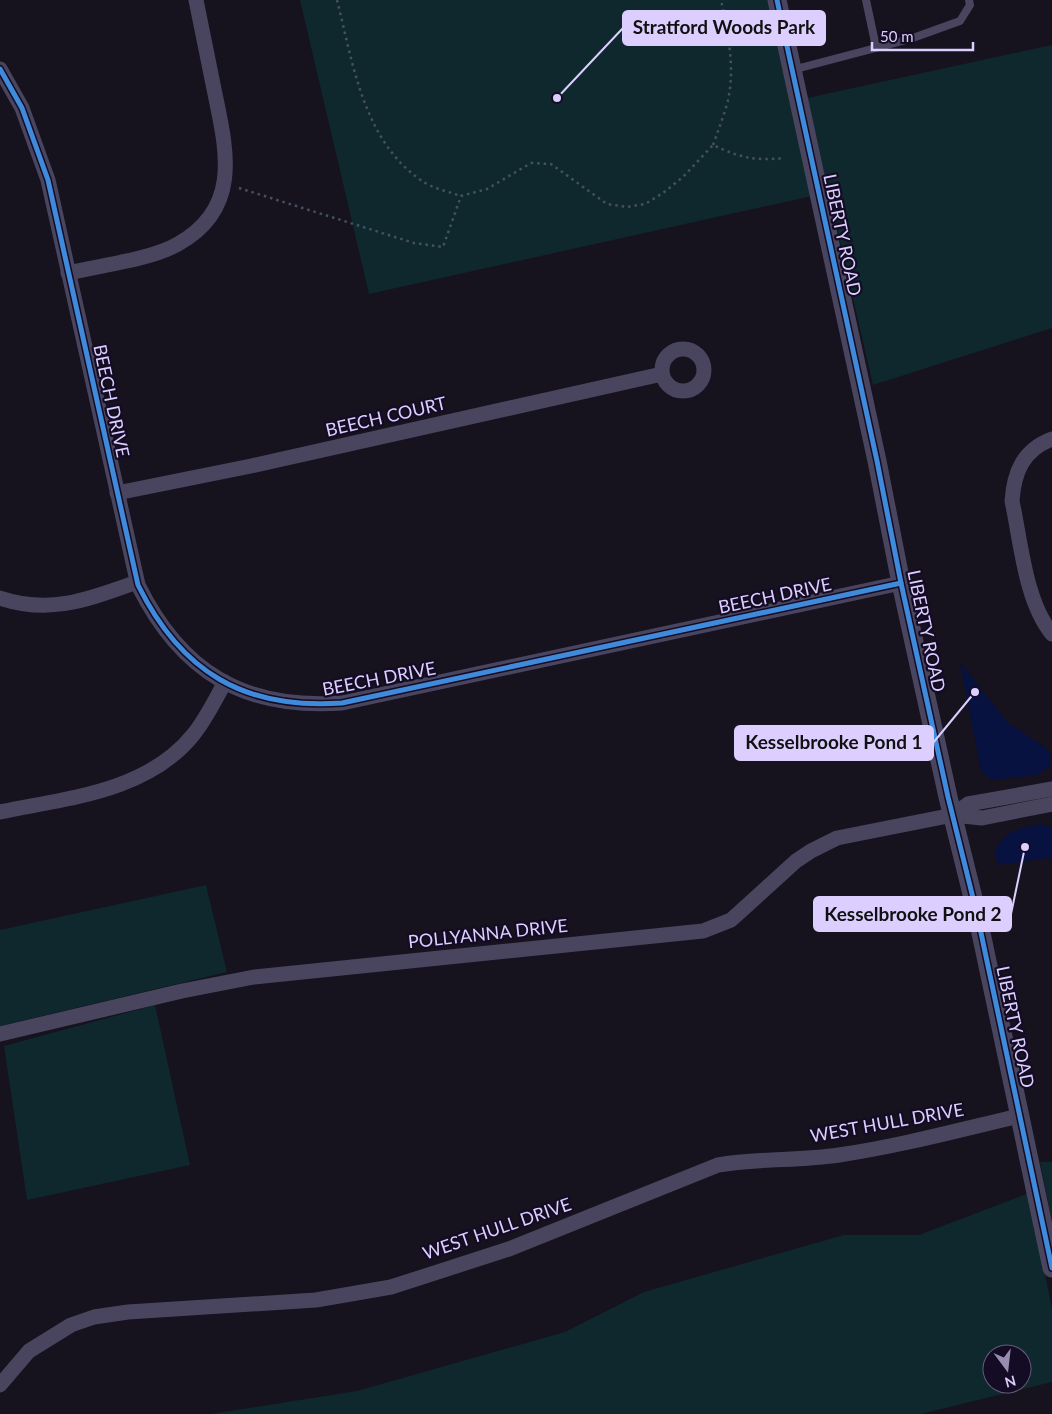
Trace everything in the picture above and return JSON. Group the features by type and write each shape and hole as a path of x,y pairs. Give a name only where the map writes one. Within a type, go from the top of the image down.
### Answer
{"street":[{"path":"68,272 161,252 193,234 206,221 216,205 224,187 227,154 196,0"},
{"name":"LIBERTY ROAD","path":"777,0 875,452 901,583 977,914 1052,1268"},
{"name":"BEECH DRIVE","path":"0,69 22,108 36,142 48,180 137,582 156,620 170,638 187,656 225,682 270,699 294,704 342,702 901,583"},
{"name":"BEECH COURT","path":"117,493 251,466 662,374"},
{"path":"1052,439 1035,448 1020,463 1015,476 1012,501 1031,592 1039,613 1052,634"},
{"path":"0,598 37,606 55,606 78,602 137,582"},
{"path":"0,812 115,786 138,778 159,766 193,736 206,718 225,682"},
{"path":"953,815 968,804 1052,789"},
{"path":"953,815 982,818 1052,804"},
{"name":"POLLYANNA DRIVE","path":"0,1034 182,991 254,977 703,931 731,920 796,861 827,842 838,838 953,815"},
{"name":"WEST HULL DRIVE","path":"0,1385 29,1351 71,1325 94,1317 128,1312 316,1300 391,1287 509,1248 718,1165 741,1161 839,1155 923,1139 1019,1116"}],"lane":[{"path":"866,0 876,47"},
{"path":"792,70 910,39 960,21 970,5 969,0"}],"path":[{"path":"338,0 359,88 383,140 395,157 423,182 461,196 487,189 531,163 552,164 606,204 627,206 645,204 663,193 683,177 713,145 728,103 731,72 730,40 721,0"},
{"path":"713,145 741,158 760,160 785,158"},
{"path":"238,188 414,243 443,247 461,196"}],"green space":[{"path":"300,0 771,0 812,196 369,294"},
{"path":"1052,45 1052,328 873,385 807,98"},
{"path":"206,885 227,972 0,1026 0,930"},
{"path":"155,1005 190,1165 27,1200 4,1046"},
{"path":"1040,1162 1052,1162 1052,1222"},
{"path":"1029,1193 1052,1309 1052,1382 1032,1387 1032,1344 982,1344 982,1394 1003,1394 921,1414 211,1414 357,1391 565,1332 644,1292 844,1235 919,1235"}],"shaded area":[{"path":"960,662 1008,723 1043,746 1051,755 1049,767 1037,775 992,780 981,771"},
{"path":"1042,824 1052,828 1052,856 999,865 994,853 1003,839 1013,831"}],"cycle path":[{"path":"777,0 877,461 901,583 948,797 977,914 1052,1268"},
{"path":"0,69 22,108 48,180 138,585 155,615 174,641 196,662 219,679 246,692 275,700 307,704 342,703 901,583"}],"place":[{"name":"Stratford Woods Park","path":"557,98"},
{"name":"Kesselbrooke Pond 1","path":"975,692"},
{"name":"Kesselbrooke Pond 2","path":"1025,847"}]}
